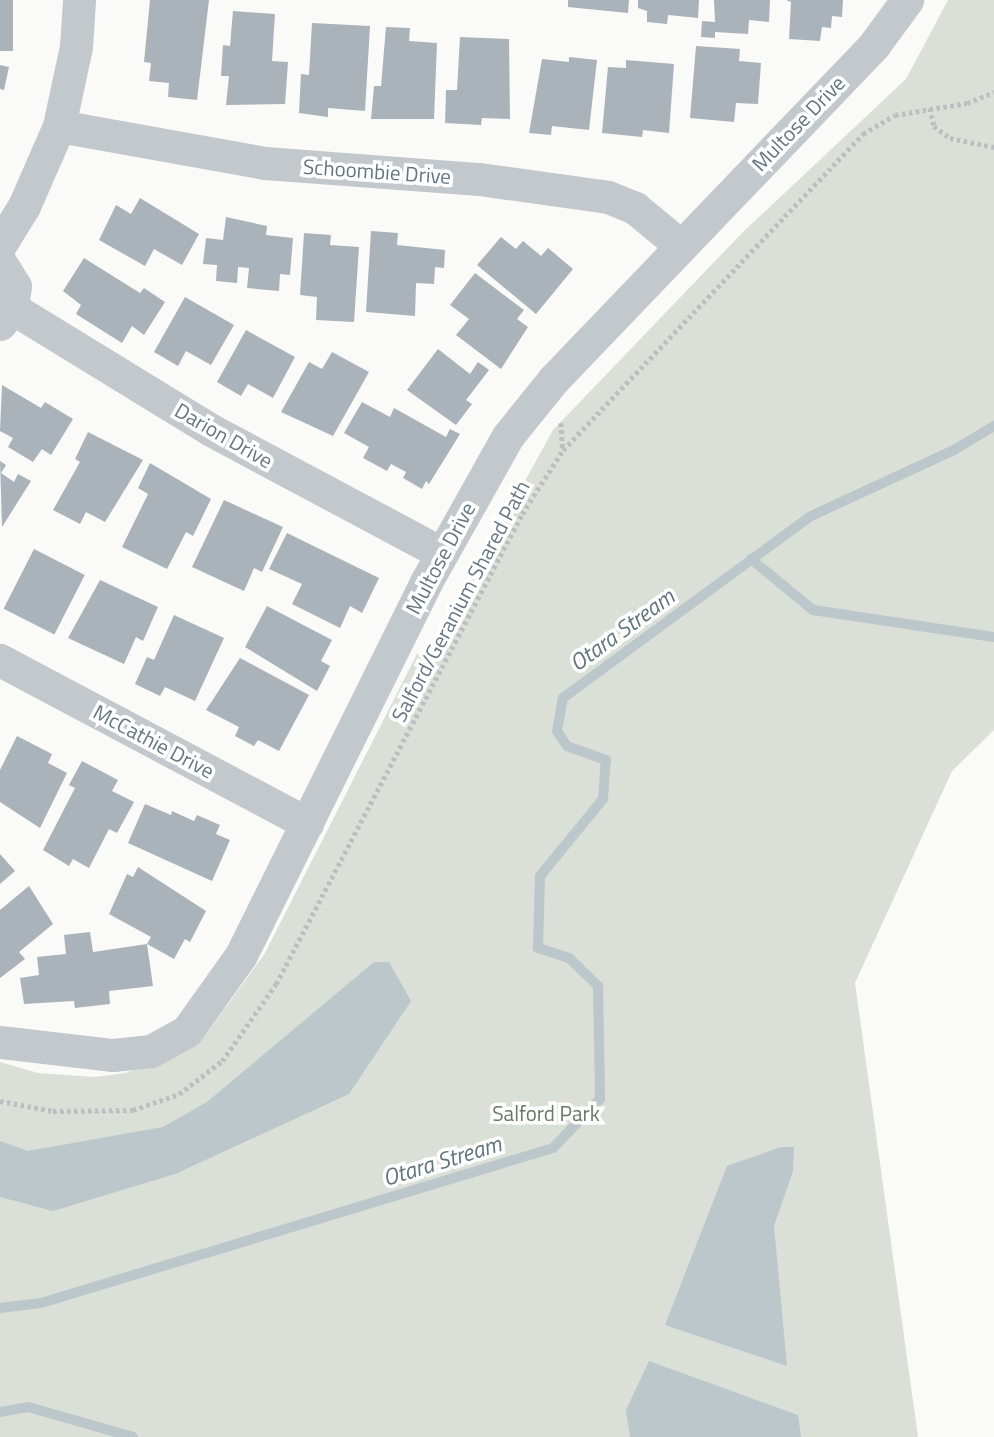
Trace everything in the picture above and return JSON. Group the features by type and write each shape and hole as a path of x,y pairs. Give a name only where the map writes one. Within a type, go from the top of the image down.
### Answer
{"street":[{"path":"0,245 24,206 59,127 76,47 79,0"},
{"name":"Multose Drive","path":"0,1042 113,1055 150,1051 187,1031 241,955 441,553 508,436 554,379 874,45 906,0"},
{"name":"Schoombie Drive","path":"59,127 265,163 479,179 608,197 635,208 681,246"},
{"path":"0,262 15,286 6,316"},
{"name":"Darion Drive","path":"6,316 441,553"},
{"name":"McCathie Drive","path":"0,660 307,823"}],"path":[{"name":"Salford/Geranium Shared Path","path":"0,1101 53,1111 133,1110 179,1094 222,1061 276,984 522,514 554,461 589,418 863,134 895,115 967,103 994,92"},
{"path":"930,108 934,125 950,138 994,147"}],"green space":[{"name":"Salford Park","path":"948,0 994,0 994,730 952,771 855,983 918,1437 0,1437 0,1062 38,1073 95,1077 125,1073 186,1050 207,1033 265,953 417,654 428,657 553,430 743,232 906,79"}],"shaded area":[{"path":"374,962 389,962 411,1001 349,1094 175,1174 53,1211 0,1197 0,1141 28,1151 163,1127 207,1102"},
{"path":"781,1147 794,1147 793,1171 774,1226 787,1366 665,1325 727,1166"},
{"path":"649,1361 798,1415 801,1437 630,1437 626,1410"}],"building":[{"path":"0,0 13,0 13,51 0,51"},
{"path":"150,0 209,0 197,100 168,97 169,83 149,81 151,63 144,62"},
{"path":"568,0 629,0 628,13 568,7"},
{"path":"638,0 699,0 698,18 668,15 667,24 647,22 647,11 638,8"},
{"path":"714,0 770,0 769,22 749,20 748,34 715,32 715,38 701,37 702,21 715,22"},
{"path":"786,0 843,0 842,17 832,16 831,28 822,27 820,41 789,39 791,2"},
{"path":"233,11 275,14 272,61 288,62 285,104 226,105 229,76 221,76 223,45 230,46"},
{"path":"312,23 370,26 365,111 328,108 328,117 299,113 301,74 309,75"},
{"path":"386,27 410,28 409,41 437,43 434,119 371,119 374,86 381,86"},
{"path":"460,37 509,39 510,119 482,118 481,125 445,123 446,90 457,90"},
{"path":"696,46 740,49 739,61 761,63 758,104 736,103 734,122 690,118"},
{"path":"569,57 597,60 589,130 552,126 551,135 529,133 542,59 569,62"},
{"path":"626,60 674,64 669,133 643,130 642,137 602,133 608,67 626,68"},
{"path":"0,65 9,67 4,90 0,89"},
{"path":"140,198 199,234 182,265 154,249 145,266 99,240 116,205 131,214"},
{"path":"226,217 267,226 266,235 293,238 290,275 280,274 279,291 247,288 249,268 238,267 237,283 216,281 217,265 203,264 206,238 223,240"},
{"path":"371,231 398,233 397,245 445,250 444,268 435,267 434,284 416,283 415,316 366,312"},
{"path":"304,233 331,235 330,245 359,247 354,322 316,320 317,297 300,295"},
{"path":"501,237 516,249 523,241 541,256 548,248 573,269 536,314 477,265"},
{"path":"84,258 140,293 144,288 165,302 144,335 132,326 122,343 76,314 81,305 63,291"},
{"path":"475,273 524,310 517,319 528,327 501,369 456,335 469,319 450,305"},
{"path":"185,297 234,325 211,365 186,351 178,366 154,352"},
{"path":"246,330 295,357 273,398 248,384 241,396 217,382"},
{"path":"438,349 470,374 478,362 489,370 466,400 472,404 456,425 407,390"},
{"path":"332,352 369,372 333,436 281,412 309,362 322,369"},
{"path":"2,385 41,408 45,402 73,419 51,455 42,449 33,462 8,447 13,438 0,431"},
{"path":"362,402 390,417 394,408 446,437 450,429 460,434 429,484 426,481 422,489 403,478 406,472 391,464 387,471 363,458 369,447 344,433"},
{"path":"88,432 143,460 105,522 86,512 80,524 53,510 80,462 75,459"},
{"path":"0,461 6,465 1,473 14,482 18,474 31,481 2,527"},
{"path":"150,463 211,499 193,536 186,532 167,569 122,547 148,494 138,488"},
{"path":"224,500 283,527 262,572 254,568 244,591 192,567"},
{"path":"287,533 379,578 362,613 350,606 340,628 292,604 302,584 269,569"},
{"path":"34,549 85,575 54,635 4,609"},
{"path":"100,580 158,607 143,641 136,637 124,664 68,638"},
{"path":"267,606 332,640 321,661 330,666 317,691 245,647"},
{"path":"174,615 224,638 195,701 165,687 160,696 135,684 147,657 154,660"},
{"path":"240,658 309,695 279,751 258,740 254,746 235,736 239,727 206,710"},
{"path":"17,736 52,754 48,763 67,773 40,828 0,802 0,770"},
{"path":"82,761 118,780 112,791 134,802 117,833 109,829 89,868 73,859 69,866 43,850 75,788 69,785"},
{"path":"145,804 171,815 172,811 194,821 197,815 220,825 216,834 230,840 212,881 128,843"},
{"path":"0,854 15,871 0,884"},
{"path":"138,867 206,911 190,942 185,939 174,959 147,944 151,937 109,914 127,874 133,877"},
{"path":"29,886 53,924 19,952 25,959 0,978 0,910"},
{"path":"90,932 93,952 147,944 153,986 109,991 110,1004 75,1008 74,1001 24,1004 20,978 39,975 37,957 66,954 64,935"}],"waterway":[{"name":"Otara Stream","path":"0,1308 41,1303 553,1148 600,1099 598,986 569,958 538,948 540,876 603,799 606,760 567,746 557,731 563,698 809,517 954,450 994,426"},
{"path":"751,559 813,610 994,637"},
{"name":"Otara Stream","path":"0,1412 28,1407 133,1437"}]}
